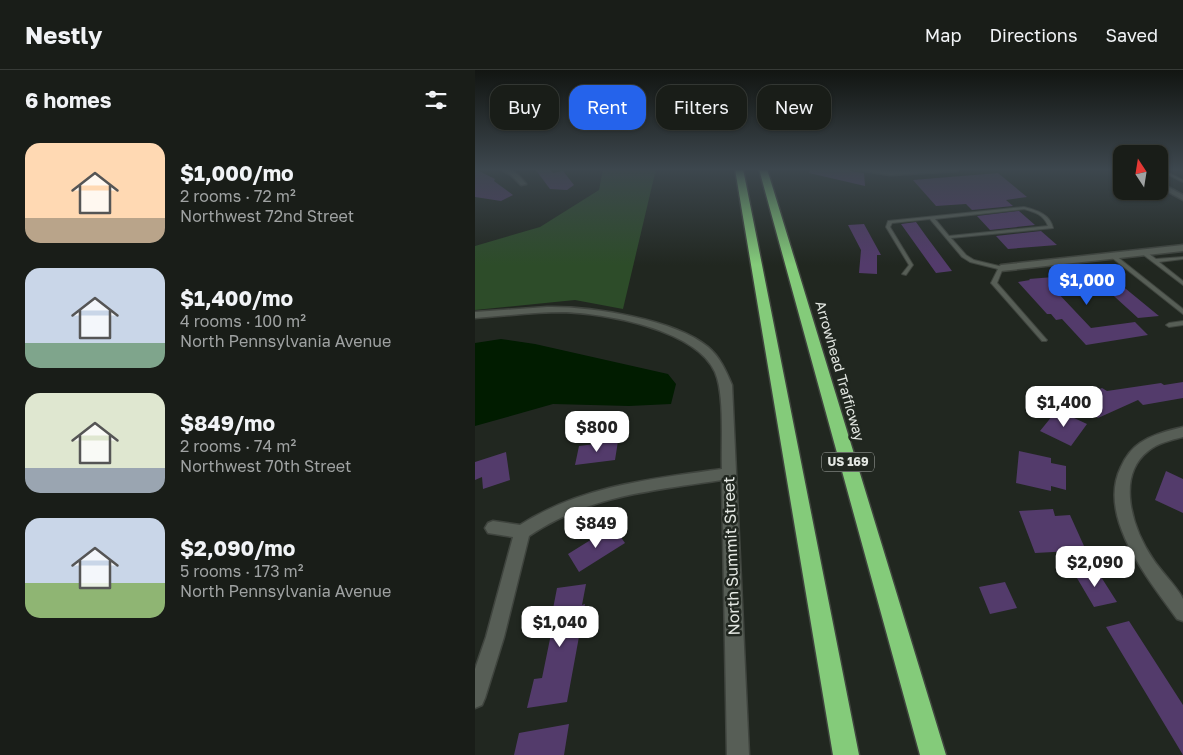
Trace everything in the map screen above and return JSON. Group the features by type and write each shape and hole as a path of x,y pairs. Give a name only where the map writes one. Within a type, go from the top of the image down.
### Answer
{"highway":[{"path":"745,201 846,755"},
{"name":"Arrowhead Trafficway","path":"772,201 933,755"}],"street":[{"path":"1001,268 1183,248"},
{"name":"North Summit Street","path":"475,315 561,309 602,313 679,333 697,343 715,360 726,385 738,755"},
{"path":"1180,432 1158,437 1146,443 1130,458 1123,476 1123,501 1127,521 1138,549 1183,613"},
{"path":"475,698 495,637 522,532 536,522 563,508 605,494 728,474"},
{"path":"493,528 522,532"}],"lane":[{"path":"904,274 911,265 889,226 890,222 1024,208 1038,211 1049,221 1051,227 948,237"},
{"path":"931,217 964,256 972,261 1001,268 994,284 1044,340"},
{"path":"1143,252 1183,283"},
{"path":"1113,256 1183,312"},
{"path":"1155,261 1183,258"},
{"path":"1169,325 1183,324"}],"shaded area":[{"path":"582,201 648,201 623,309 575,300 475,310 475,246 540,227"},
{"path":"501,339 535,344 668,374 676,384 671,404 629,406 553,404 475,426 475,343"}],"building":[{"path":"932,201 1007,201 1013,206 972,210 966,204 936,206"},
{"path":"1019,211 1035,225 990,230 977,216"},
{"path":"916,222 952,271 936,273 901,224"},
{"path":"864,224 881,255 877,255 877,274 859,273 861,250 848,225"},
{"path":"1041,231 1057,245 1008,249 996,236"},
{"path":"1078,275 1109,275 1159,316 1138,318 1104,287 1056,291 1091,328 1135,322 1148,335 1086,345 1062,319 1056,320 1051,314 1047,314 1018,282 1029,279"},
{"path":"1183,382 1183,398 1143,405 1138,400 1098,418 1075,399 1102,388 1107,391 1161,383 1164,385"},
{"path":"1057,410 1087,424 1071,446 1040,431"},
{"path":"618,441 615,460 575,465 579,446"},
{"path":"1019,451 1051,458 1051,463 1066,466 1066,490 1051,486 1051,491 1016,483"},
{"path":"506,452 510,480 483,489 482,477 475,480 475,462"},
{"path":"1166,471 1183,479 1183,513 1155,500"},
{"path":"1053,509 1055,516 1070,515 1084,546 1069,546 1072,551 1035,553 1019,511"},
{"path":"613,526 625,543 579,572 568,554"},
{"path":"1096,569 1117,602 1094,607 1074,573"},
{"path":"1005,582 1017,608 990,614 979,587"},
{"path":"586,584 582,605 585,604 567,702 527,708 534,679 542,678 551,634 548,635 557,588"},
{"path":"1129,621 1183,705 1183,755 1106,627"},
{"path":"569,724 564,755 514,755 519,733"}]}
